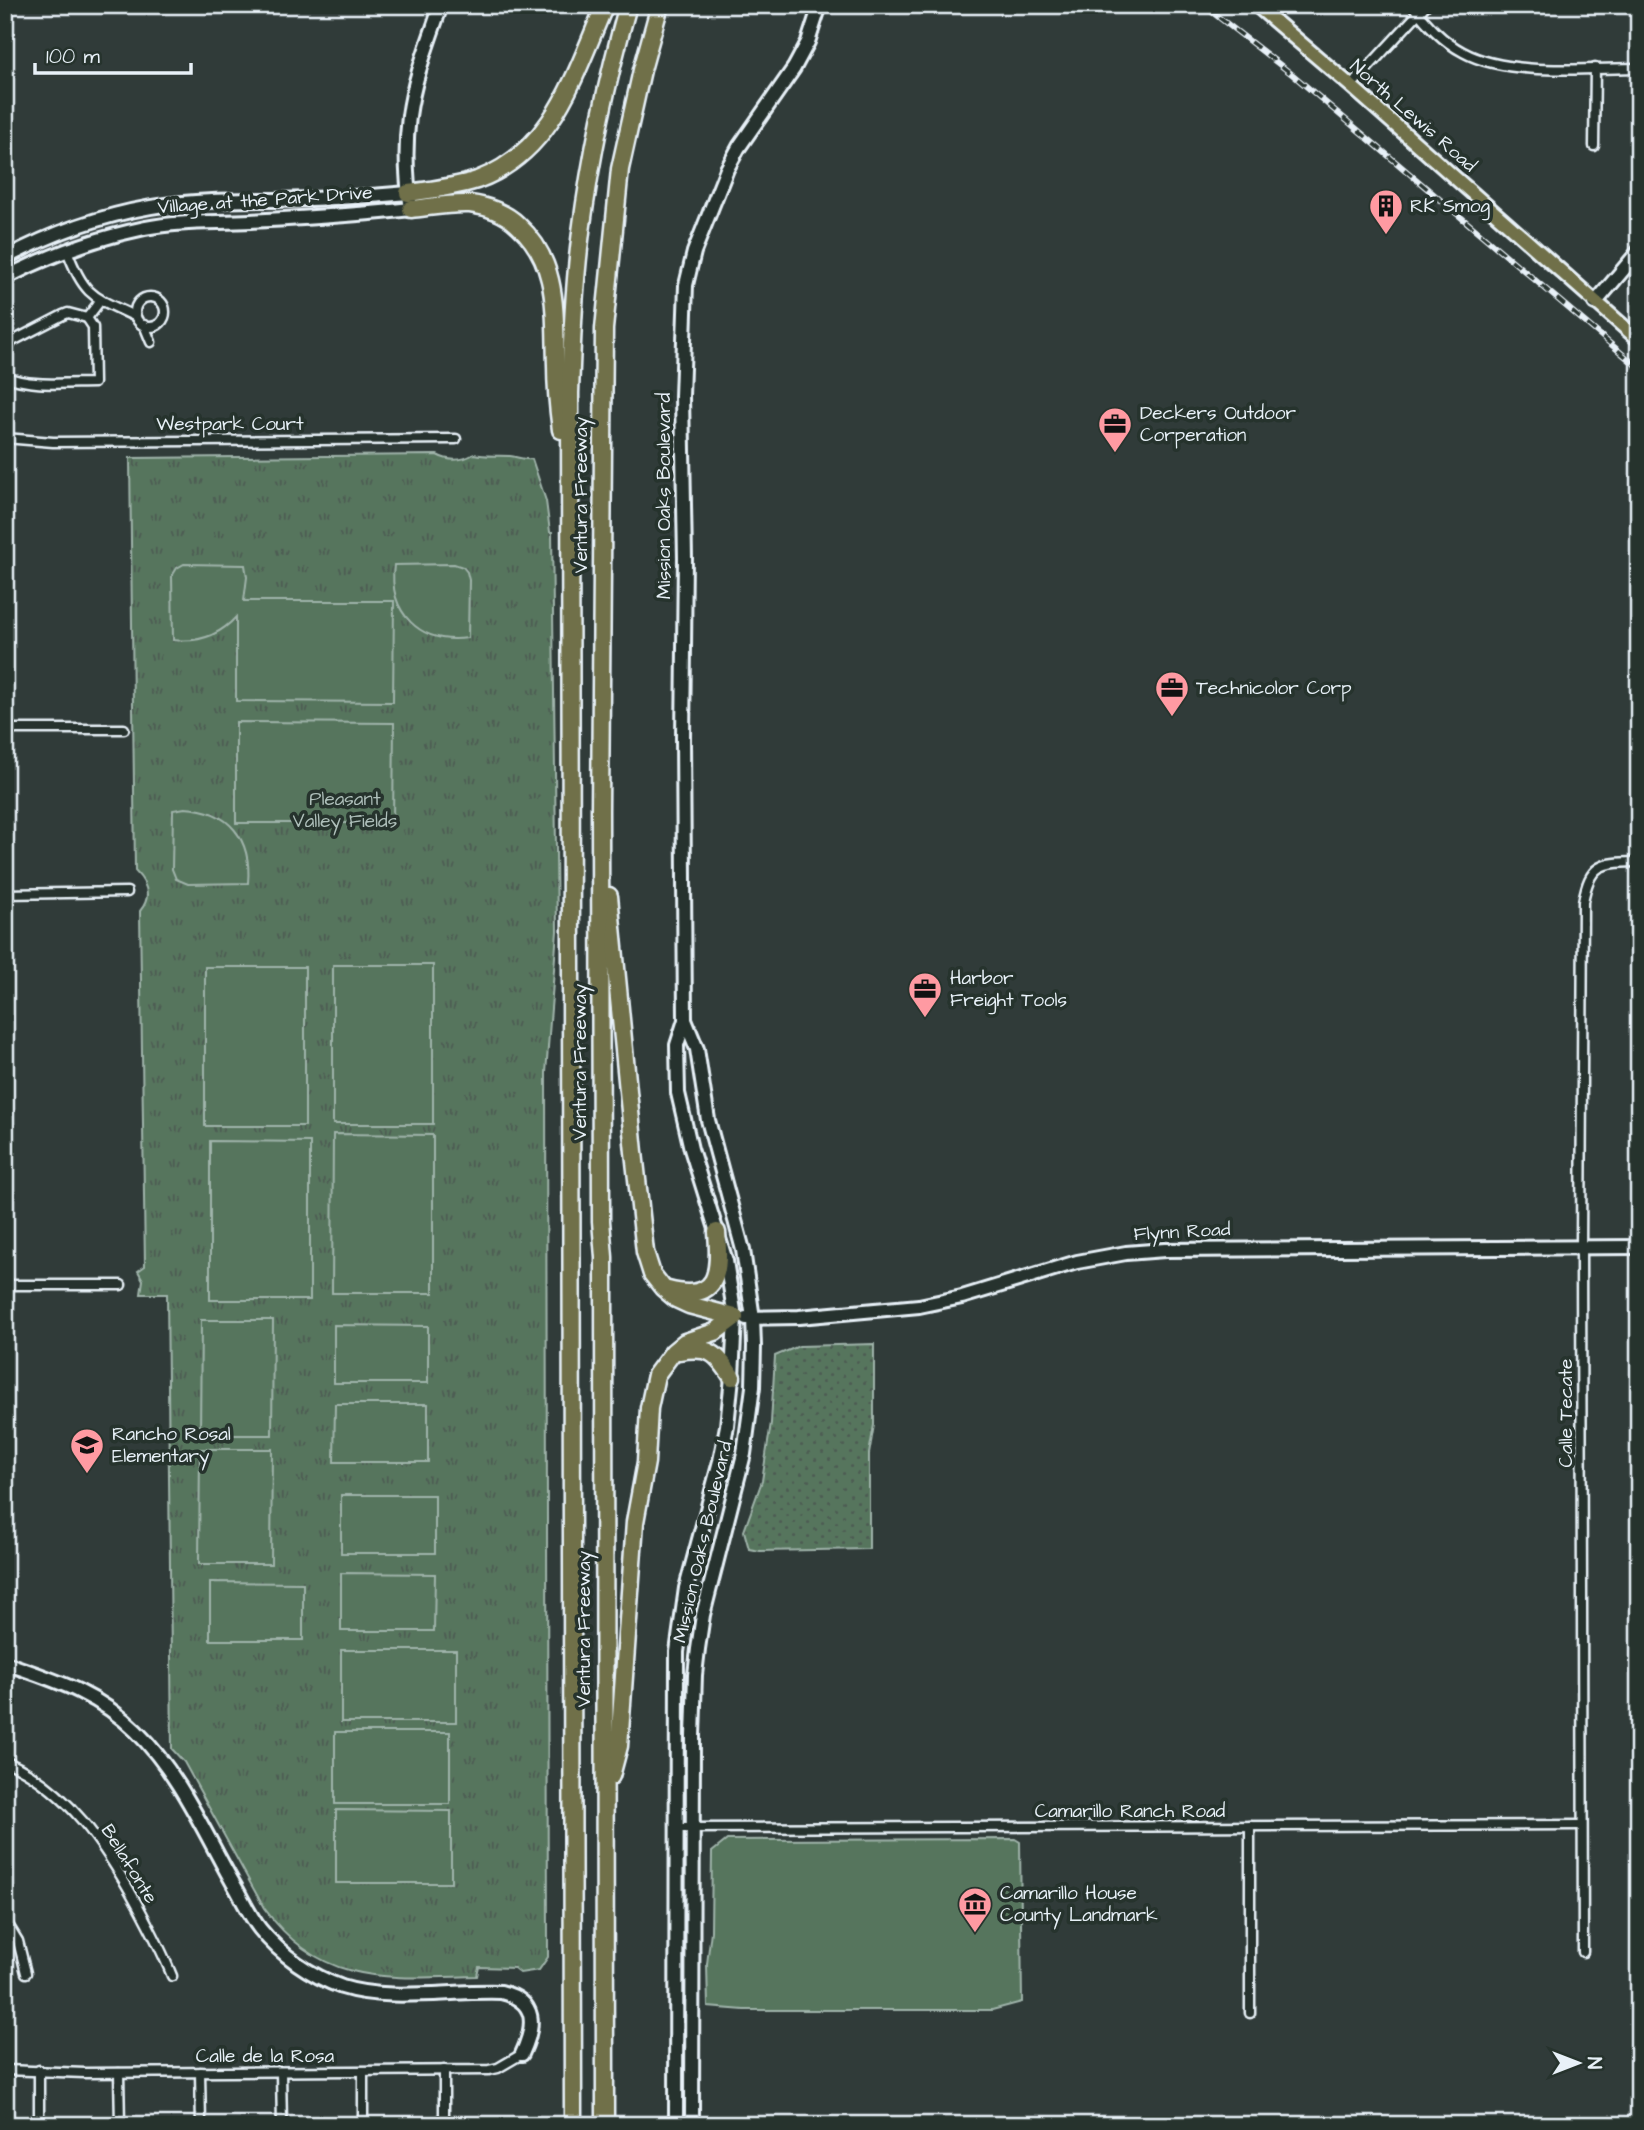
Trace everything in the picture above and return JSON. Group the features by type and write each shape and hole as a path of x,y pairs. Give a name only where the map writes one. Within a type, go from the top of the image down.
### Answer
{"highway":[{"path":"410,201 477,180 522,154 551,122 564,100 605,5"},
{"name":"Ventura Freeway","path":"573,2125 570,393 580,234 603,101 628,5"},
{"name":"Ventura Freeway","path":"605,2125 600,811 604,329 620,169 660,5"},
{"path":"410,201 486,207 513,220 530,236 545,261 552,288 556,386 569,519"},
{"path":"600,811 646,1252 652,1273 676,1299 735,1317"},
{"path":"663,1288 681,1293 708,1288 718,1272 717,1232"},
{"path":"605,1802 619,1746 635,1522 646,1462 649,1408 656,1376 673,1352 685,1342 715,1332 735,1317"},
{"path":"673,1352 696,1348 707,1350 721,1360 732,1377"}],"main road":[{"path":"410,201 407,176 409,114 415,84 441,5"},
{"name":"Mission Oaks Boulevard","path":"676,2125 677,1674 680,1628 689,1574 727,1426 735,1317 731,1283 691,1149 678,1093 677,1045 685,1020 685,558 682,384 686,285 694,252 722,181 739,147 794,68 810,35 820,5"},
{"name":"North Lewis Road","path":"1256,5 1639,340"},
{"name":"Village at the Park Drive","path":"5,258 84,222 153,206 216,201 410,201"},
{"name":"Village at the Park Drive","path":"5,278 67,250 109,236 147,228 183,223 249,221 410,201"},
{"path":"1595,303 1639,251"},
{"name":"Mission Oaks Boulevard","path":"685,1020 697,1049 708,1120 743,1250 753,1318 751,1417 737,1488 703,1615 695,1675 692,2125"},
{"name":"Flynn Road","path":"735,1317 883,1311 919,1306 962,1297 1077,1262 1165,1250 1639,1247"},
{"path":"6,1667 55,1679 78,1689 135,1730 165,1764 260,1928 279,1950 309,1972 343,1987 381,1993 501,1992 517,1998 529,2012 532,2028 522,2054"},
{"path":"677,1918 683,1935 683,1999 691,2021"}],"street":[{"path":"1351,86 1415,9 1426,5"},
{"path":"1415,9 1428,25 1450,44 1482,60 1520,67 1639,68"},
{"path":"1594,146 1595,68"},
{"path":"67,250 90,294 136,317 144,326 151,342 155,326"},
{"path":"120,310 136,306 147,297 161,301 165,309 160,323 144,326"},
{"path":"87,318 100,301"},
{"path":"136,306 136,317"},
{"path":"5,345 68,313 87,318 93,327 94,383 46,383 5,376"},
{"name":"Westpark Court","path":"5,438 45,442 456,439"},
{"path":"5,729 124,729"},
{"name":"Calle Tecate","path":"1583,1952 1583,902 1591,875 1600,867 1639,862"},
{"path":"5,894 127,892"},
{"path":"5,1285 121,1285"},
{"name":"Bellafonte","path":"5,1761 58,1793 85,1822 113,1859 162,1951 172,1976"},
{"name":"Camarillo Ranch Road","path":"678,1828 1582,1825"},
{"path":"1250,1826 1250,2013"},
{"path":"5,1920 18,1941 26,1973"},
{"name":"Calle de la Rosa","path":"5,2070 120,2073 489,2070 522,2054"},
{"path":"39,2070 39,2125"},
{"path":"444,2070 444,2125"},
{"path":"200,2072 201,2125"},
{"path":"281,2072 282,2125"},
{"path":"363,2072 363,2125"},
{"path":"120,2073 120,2125"}],"green space":[{"name":"Pleasant Valley Fields","path":"474,454 532,459 546,501 552,532 557,931 546,1073 548,1957 539,1970 520,1973 514,1968 479,1967 477,1976 386,1976 359,1973 334,1965 309,1953 286,1934 264,1908 184,1762 172,1749 167,1294 141,1294 143,1280 138,1271 145,1266 140,911 147,895 143,880 135,871 130,458 437,455 456,460"},
{"path":"184,564 245,565 247,577 244,601 394,601 393,702 236,701 236,617 223,629 208,637 173,640 172,576 177,568"},
{"path":"454,564 463,567 469,580 468,638 451,639 422,631 402,611 396,598 394,565"},
{"path":"236,722 394,723 393,823 236,823"},
{"path":"185,808 214,814 234,830 246,853 248,883 188,884 176,879 172,869 173,810"},
{"path":"333,965 433,965 433,1124 333,1124"},
{"path":"205,967 305,967 305,1126 205,1126"},
{"path":"333,1134 433,1135 433,1293 332,1293"},
{"path":"210,1141 310,1142 310,1300 210,1300"},
{"path":"201,1320 273,1320 272,1435 200,1435"},
{"path":"334,1325 428,1326 428,1383 334,1383"},
{"path":"874,1344 874,1425 869,1454 869,1549 749,1549 744,1531 762,1481 771,1423 775,1356 799,1346"},
{"path":"335,1404 428,1404 428,1462 334,1462"},
{"path":"200,1449 272,1449 271,1564 199,1564"},
{"path":"341,1495 435,1495 435,1553 341,1553"},
{"path":"341,1573 435,1574 434,1631 341,1631"},
{"path":"210,1582 303,1583 303,1640 210,1640"},
{"path":"341,1650 456,1650 456,1722 341,1722"},
{"path":"335,1732 450,1732 450,1804 335,1804"},
{"path":"336,1810 451,1811 451,1883 336,1883"},
{"path":"1015,1839 1020,1842 1022,2002 992,2010 744,2010 708,2007 707,1964 711,1931 712,1852 727,1840"}],"railway":[{"path":"1203,5 1293,75 1639,368"}],"place":[{"name":"RK Smog","path":"1386,236"},
{"name":"Deckers Outdoor Corperation","path":"1115,454"},
{"name":"Technicolor Corp","path":"1172,718"},
{"name":"Harbor Freight Tools","path":"925,1019"},
{"name":"Rancho Rosal Elementary","path":"87,1475"},
{"name":"Camarillo House County Landmark","path":"975,1934"}]}
